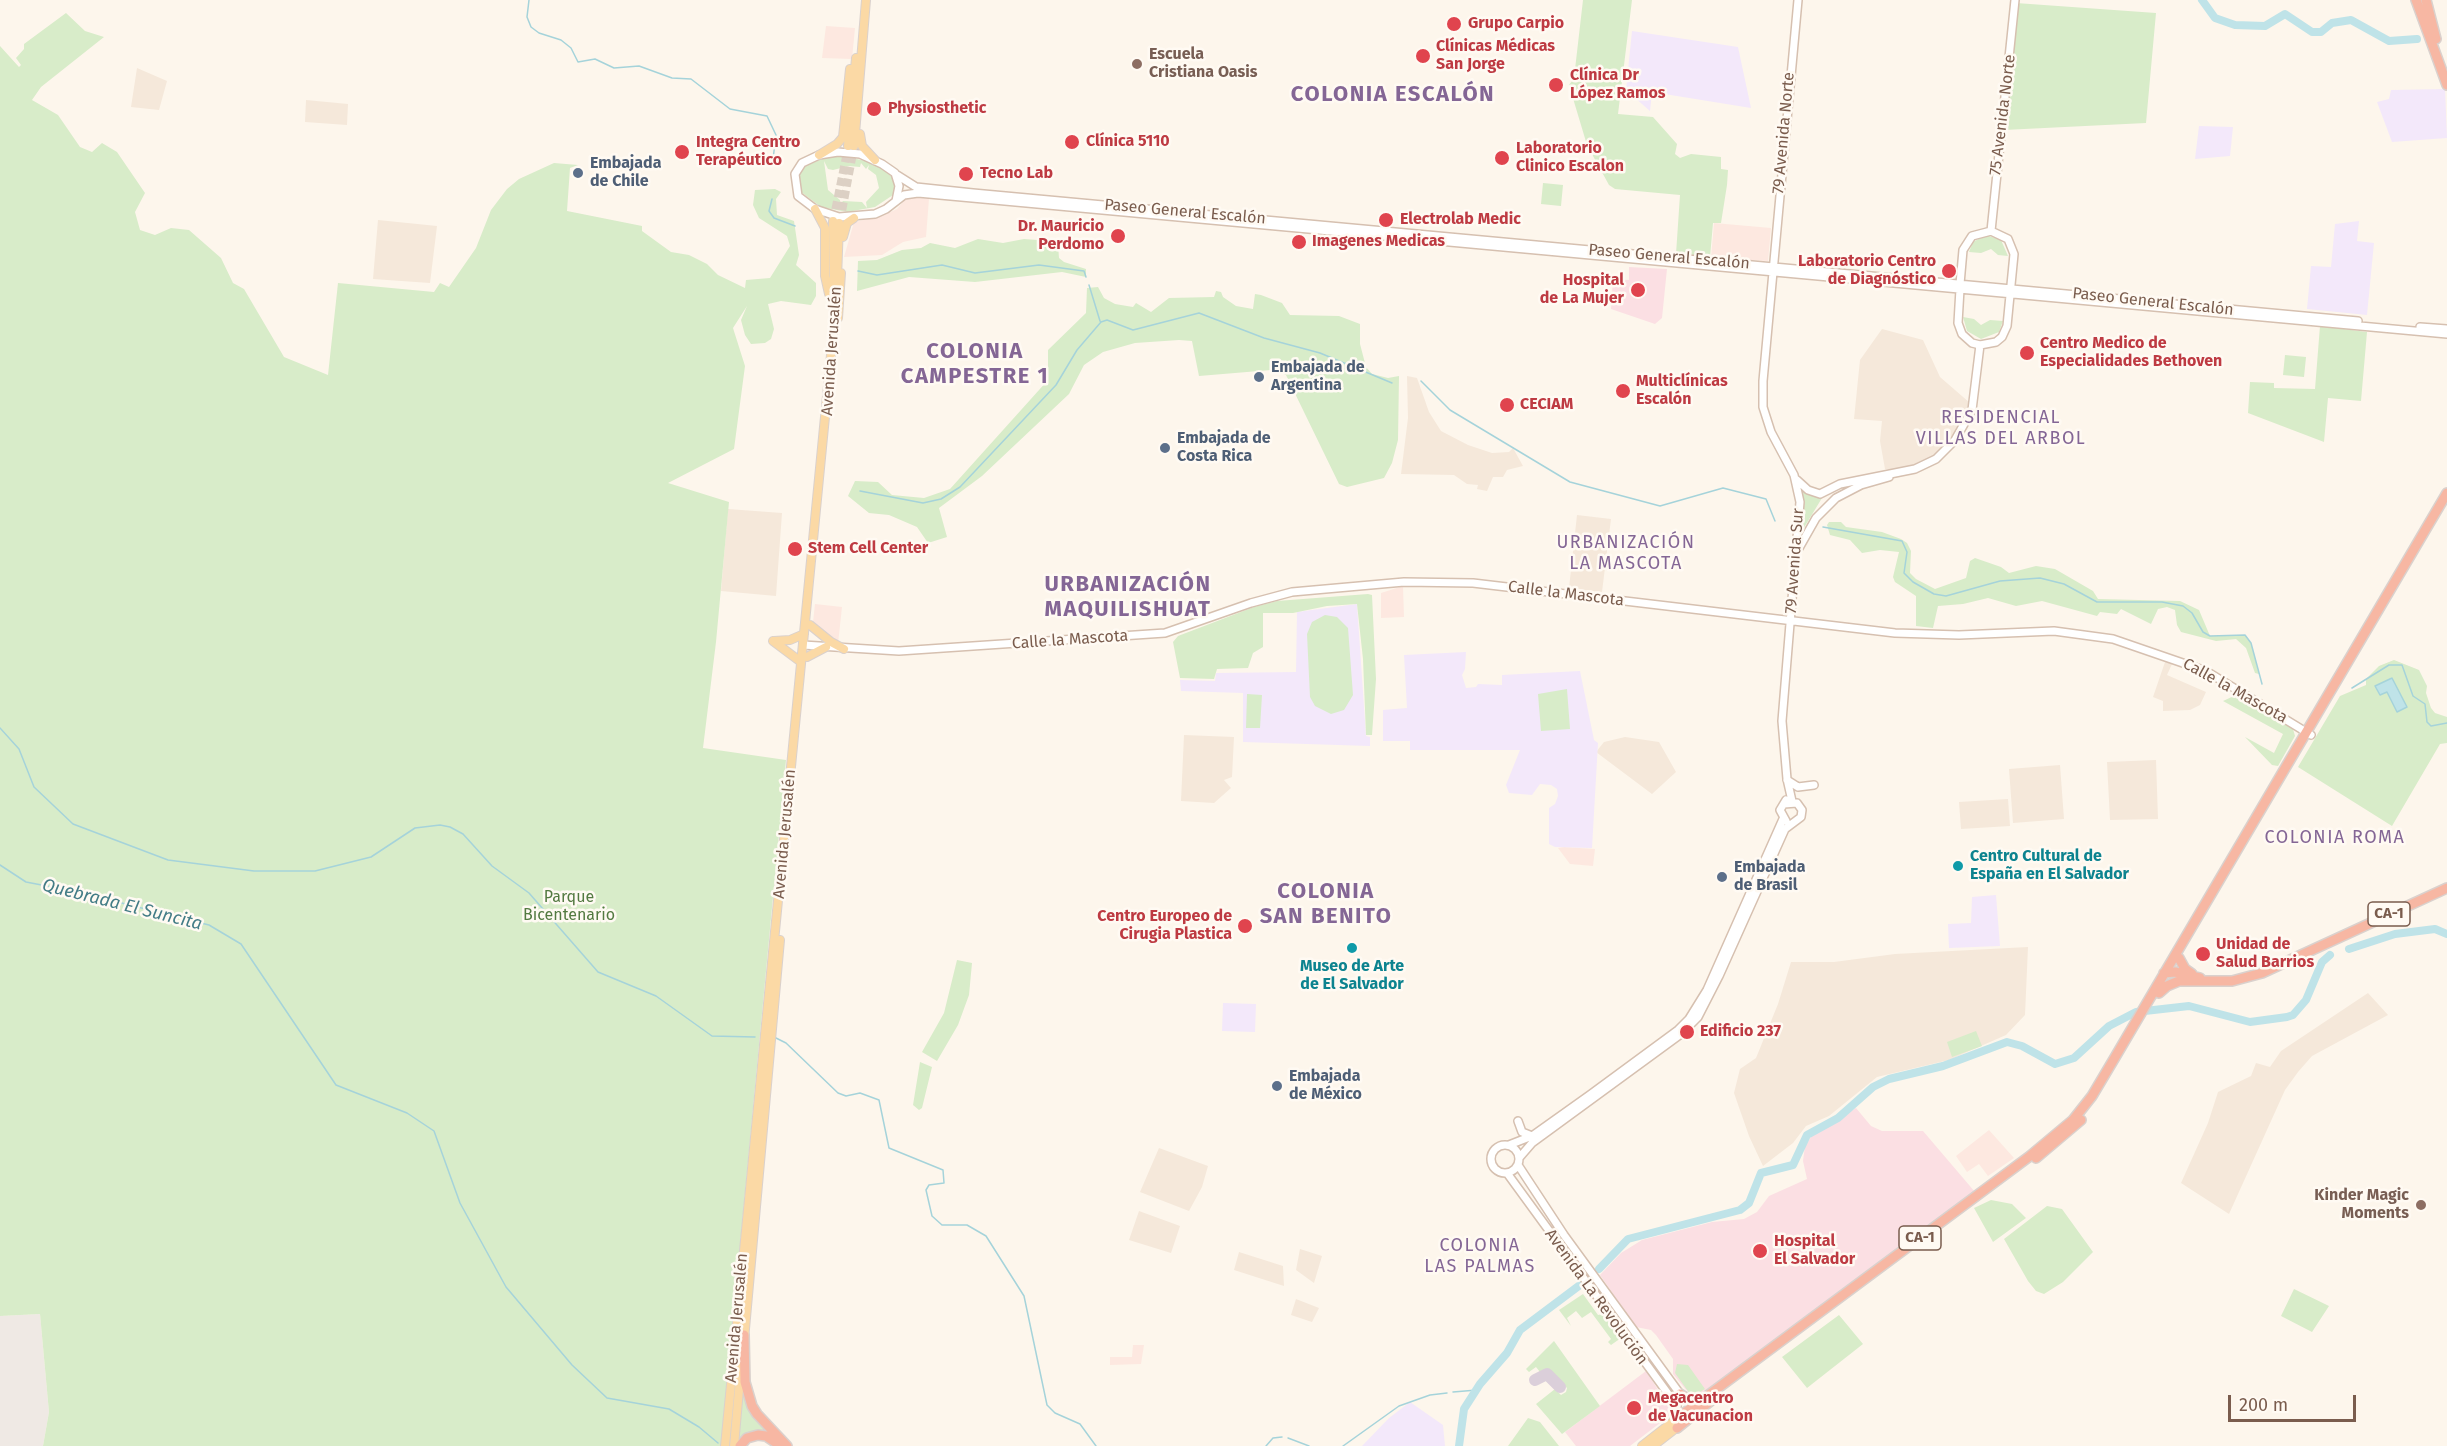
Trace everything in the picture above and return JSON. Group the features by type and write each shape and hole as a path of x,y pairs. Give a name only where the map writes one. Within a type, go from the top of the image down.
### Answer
{"highway":[{"path":"2412,0 2422,29 2433,38"},
{"path":"2416,0 2447,71"},
{"path":"2422,0 2447,85"},
{"path":"2426,0 2433,38"},
{"path":"2168,972 2179,958 2447,493"},
{"path":"2168,972 2447,505"},
{"name":"CA-1","path":"2168,972 2203,978 2231,978 2261,970 2447,883"},
{"name":"CA-1","path":"2159,993 2167,986 2179,981 2232,981 2262,973 2447,888"},
{"path":"2179,958 2188,972 2203,978"},
{"name":"CA-1","path":"1684,1418 2073,1128 2096,1100 2159,993 2168,972"},
{"name":"CA-1","path":"1934,1231 2073,1120 2092,1096 2168,972"},
{"path":"744,1335 746,1382 752,1406 787,1446"},
{"path":"1677,1390 1692,1401 1714,1395"},
{"path":"1684,1418 1714,1395"},
{"path":"740,1446 747,1438 762,1435 772,1438 780,1446"}],"main road":[{"path":"861,0 851,146 866,0"},
{"name":"79 Avenida Norte","path":"1772,268 1798,0"},
{"name":"75 Avenida Norte","path":"1991,231 2015,0"},
{"path":"819,155 853,153 875,160 895,173 900,190 896,201 874,214 854,218 826,215 798,196 794,178 802,163 837,144 843,137 850,65"},
{"path":"860,67 864,78 860,142 875,160"},
{"name":"Paseo General Escalón","path":"895,173 916,187 973,193 2447,334"},
{"name":"Paseo General Escalón","path":"896,201 911,193 940,195 1639,261 1772,268"},
{"path":"815,209 825,228 825,276 836,319"},
{"path":"836,319 843,232 847,223 854,218"},
{"name":"Avenida Jerusalén","path":"734,1446 836,319 836,222"},
{"path":"1991,231 2008,239 2013,247 2011,292 2004,334 1996,342 1980,345 1964,338 1959,330 1960,286 1965,245 1972,236 1991,231"},
{"name":"79 Avenida Sur","path":"1772,268 1763,407 1778,449 1794,475 1800,512 1782,721 1788,802"},
{"name":"Paseo General Escalón","path":"2011,292 2447,329"},
{"name":"Avenida Jerusalén","path":"805,646 804,634 836,319"},
{"path":"1804,536 1815,518 1836,498 1861,485 1922,467 1936,459 1963,429 1975,399 1980,345"},
{"path":"1794,475 1808,490 1824,493 1840,484 1903,472"},
{"path":"1796,556 1809,522 1824,502 1824,493"},
{"name":"Calle la Mascota","path":"805,646 911,651 1165,633 1251,603 1292,592 1404,582 1473,583 1911,634 2054,631 2114,639 2201,669 2309,733"},
{"path":"810,625 844,649"},
{"path":"804,634 790,640 773,641 804,659 826,647"},
{"name":"Avenida Jerusalén","path":"725,1446 804,659"},
{"path":"1787,779 1797,788 1814,785"},
{"path":"1788,802 1799,805 1802,812 1799,819 1785,829 1719,976 1698,1017 1681,1034 1532,1143 1507,1173 1496,1170 1491,1158 1496,1148 1532,1136 1655,1048 1689,1019 1707,990 1783,819 1780,810 1788,802"},
{"path":"1783,819 1794,822"},
{"path":"1518,1121 1521,1132 1532,1136"},
{"path":"1509,1145 1517,1150 1519,1161"},
{"name":"Avenida La Revolución","path":"1519,1161 1552,1218 1677,1390 1684,1418"},
{"name":"Avenida La Revolución","path":"1507,1173 1684,1418"},
{"path":"1665,1393 1677,1390"},
{"path":"1674,1404 1677,1413 1684,1418"},
{"name":"CA-1","path":"1642,1446 1684,1418"},
{"name":"CA-1","path":"1653,1446 1684,1418"}],"shaded area":[{"path":"826,26 855,28 852,59 822,58"},
{"path":"1632,31 1738,47 1751,108 1652,92 1650,111 1626,90"},
{"path":"137,68 167,81 159,110 131,107"},
{"path":"2445,89 2447,138 2392,142 2377,102 2389,99 2391,90"},
{"path":"306,100 348,104 347,125 305,122"},
{"path":"2199,126 2233,127 2230,156 2195,159"},
{"path":"908,196 929,199 926,237 903,242 882,255 844,257 854,222 882,216 897,209"},
{"path":"378,220 437,226 430,283 373,279"},
{"path":"2359,221 2357,241 2374,243 2367,315 2307,309 2311,266 2331,267 2335,224"},
{"path":"1714,223 1771,228 1768,261 1711,258"},
{"name":"Hospital de La Mujer","path":"1629,267 1667,269 1662,318 1655,324 1611,309 1613,279 1629,280"},
{"path":"1882,329 1923,340 1940,377 1970,403 1959,428 1934,456 1919,464 1892,470 1885,469 1880,441 1882,421 1854,419 1860,360"},
{"path":"1407,376 1417,378 1429,412 1441,431 1468,445 1492,453 1509,452 1513,448 1523,466 1507,470 1503,477 1493,477 1487,491 1477,489 1478,485 1467,484 1454,475 1401,474 1408,418"},
{"path":"728,509 782,513 776,596 721,591"},
{"path":"1577,515 1611,519 1602,592 1569,588"},
{"path":"1403,586 1404,617 1381,618 1381,593"},
{"path":"815,604 842,607 838,644 813,622"},
{"path":"1357,604 1366,736 1370,737 1370,746 1243,742 1243,693 1181,691 1180,680 1215,681 1216,673 1296,672 1297,612"},
{"path":"1466,652 1465,669 1462,675 1466,688 1476,687 1478,684 1502,685 1502,675 1580,671 1594,740 1598,743 1592,848 1555,847 1549,844 1549,808 1555,804 1558,796 1557,789 1551,785 1540,784 1532,795 1509,793 1506,785 1520,750 1410,750 1410,741 1383,741 1383,710 1407,708 1404,655"},
{"path":"2165,662 2172,664 2167,675 2206,692 2200,705 2190,710 2163,711 2163,701 2153,697"},
{"path":"1184,735 1234,737 1232,777 1224,780 1231,788 1214,803 1181,801"},
{"path":"1625,737 1659,742 1676,772 1652,794 1596,752 1604,742"},
{"path":"2156,760 2158,819 2110,820 2107,762"},
{"path":"2060,765 2064,819 2013,823 2009,769"},
{"path":"2008,799 2010,826 1961,829 1959,802"},
{"path":"1558,848 1595,849 1593,866 1570,864"},
{"path":"1996,895 2000,946 1949,948 1948,924 1971,923 1972,897"},
{"path":"2028,947 2025,1015 2006,1035 1949,1060 1877,1077 1829,1116 1806,1126 1793,1143 1763,1166 1749,1136 1734,1093 1740,1069 1756,1058 1778,1004 1791,962 1834,962 1895,954"},
{"path":"2368,993 2388,1015 2312,1056 2298,1072 2285,1090 2229,1214 2181,1183 2208,1123 2218,1092 2251,1076 2256,1063 2270,1067 2281,1051"},
{"path":"1223,1003 1256,1004 1255,1032 1222,1031"},
{"name":"Hospital El Salvador","path":"1856,1108 1871,1126 1882,1131 1923,1131 1975,1192 1698,1397 1692,1397 1673,1374 1673,1359 1656,1335 1651,1330 1636,1327 1600,1275 1621,1253 1642,1240 1712,1222 1744,1219 1757,1212 1769,1196 1807,1179 1803,1161 1805,1146 1813,1134"},
{"path":"1989,1130 2014,1158 1988,1176 1979,1164 1967,1172 1956,1156"},
{"path":"1159,1148 1208,1166 1202,1187 1189,1211 1140,1192"},
{"path":"1139,1211 1180,1226 1171,1253 1129,1240"},
{"path":"1300,1249 1322,1256 1314,1283 1296,1270"},
{"path":"1239,1252 1283,1266 1284,1286 1234,1270"},
{"path":"1296,1299 1319,1308 1312,1322 1291,1315"},
{"path":"40,1314 49,1412 43,1446 0,1446 0,1316"},
{"path":"1133,1345 1144,1345 1141,1364 1110,1365 1110,1357 1132,1357"},
{"name":"Megacentro de Vacunacion","path":"1646,1371 1671,1410 1669,1416 1630,1446 1576,1446 1565,1432"},
{"path":"1410,1402 1443,1425 1445,1446 1362,1446 1389,1418"}],"green space":[{"path":"1583,0 1632,0 1618,114 1653,117 1677,144 1675,154 1680,158 1691,154 1721,157 1721,169 1728,170 1721,223 1713,223 1710,257 1676,254 1680,195 1615,189 1609,185 1587,145 1569,85 1574,78"},
{"path":"2016,3 2156,13 2146,123 2004,130"},
{"name":"Parque Bicentenario","path":"66,13 85,31 104,37 41,87 32,100 58,115 80,147 92,152 102,143 117,152 145,193 135,212 140,230 155,235 171,228 189,230 221,258 233,283 244,289 284,357 328,375 338,283 434,292 440,283 449,287 476,248 491,210 507,189 519,179 554,163 578,165 570,168 567,211 642,226 642,231 671,252 689,255 707,264 718,275 745,288 746,280 770,278 790,246 787,236 759,218 753,205 755,190 775,189 781,192 776,199 777,215 794,221 799,255 796,265 816,283 816,296 811,305 781,301 768,304 774,329 771,339 765,343 751,344 745,335 741,320 747,306 733,328 745,366 734,449 668,483 729,502 703,748 786,760 721,1446 43,1446 49,1412 40,1314 0,1316 0,46 19,67 21,65 16,58 24,49 24,44"},
{"path":"843,156 866,161 885,170 895,180 896,193 875,207 847,212 821,207 801,192 797,177 803,167 827,157","holes":["824,161 828,169 860,167 861,163 866,169 869,165 868,169 876,175 879,188 866,202 867,208 862,202 843,201 840,204 840,200 828,190"]},
{"path":"1543,183 1563,185 1561,206 1541,204"},
{"path":"1986,235 2001,240 2008,256 1998,255 1991,249 1981,253 1969,252 1973,242"},
{"path":"978,239 1003,243 1024,239 1051,241 1058,245 1059,258 1064,262 1086,269 1086,277 1062,272 975,282 909,277 857,291 858,261 877,260 902,250 921,248 930,243 955,248"},
{"path":"1098,287 1104,298 1115,304 1133,307 1136,303 1151,312 1169,298 1214,297 1216,291 1221,292 1223,297 1236,306 1253,309 1255,294 1282,303 1290,315 1339,316 1360,324 1360,344 1366,367 1372,374 1388,378 1399,376 1398,440 1392,463 1384,478 1347,487 1339,484 1286,375 1271,370 1199,376 1192,341 1179,340 1135,343 1103,352 1084,365 1069,394 982,476 939,508 947,537 928,543 917,527 889,515 869,513 848,496 855,481 878,482 892,495 924,498 950,489 1048,380 1048,350 1086,313 1087,288"},
{"path":"1963,317 1974,319 1981,325 1990,320 2003,321 1999,332 1981,339 1967,331"},
{"path":"2320,326 2367,332 2361,401 2328,398 2324,442 2248,413 2250,382 2274,383 2274,388 2315,389"},
{"path":"2285,355 2306,357 2304,377 2283,375"},
{"path":"1799,486 1822,498 1805,526 1799,546"},
{"path":"1829,522 1841,522 1846,527 1882,532 1901,539 1907,543 1911,551 1910,573 1916,579 1935,589 1966,578 1970,561 1975,558 2001,567 2009,573 2036,566 2055,569 2093,591 2098,599 2180,601 2199,610 2210,636 2245,635 2251,643 2259,674 2255,673 2246,648 2236,639 2216,641 2181,632 2177,625 2175,610 2167,607 2158,609 2151,624 2121,609 2117,614 2100,612 2097,616 2042,601 2016,606 1988,598 1963,604 1938,606 1933,628 1916,626 1916,596 1895,582 1893,577 1899,552 1880,550 1862,553 1850,540 1830,535 1827,525"},
{"path":"1372,595 1376,679 1372,735 1366,735 1363,659 1357,604 1327,606 1293,613 1263,613 1263,647 1253,653 1248,668 1217,669 1214,679 1180,678 1173,642 1178,636 1254,607 1277,601"},
{"path":"1325,615 1337,617 1348,628 1353,695 1344,710 1331,714 1315,706 1310,697 1307,634 1312,622"},
{"path":"2394,660 2419,670 2427,686 2426,693 2431,708 2435,713 2447,717 2447,743 2440,744 2392,826 2298,767 2340,696 2366,685 2366,679 2379,666"},
{"path":"1567,689 1570,729 1541,731 1538,694"},
{"path":"1247,694 1262,695 1260,728 1246,728"},
{"path":"2236,695 2293,729 2295,736 2278,766 2272,765 2245,737 2274,753 2283,734 2223,701"},
{"path":"957,960 972,963 969,995 958,1025 937,1061 922,1052 944,1013"},
{"path":"1976,1031 1982,1046 1952,1057 1947,1042"},
{"path":"920,1062 932,1067 922,1108 919,1110 913,1105"},
{"path":"1991,1200 2012,1204 2026,1218 1993,1242 1974,1208"},
{"path":"2047,1206 2062,1209 2093,1252 2063,1282 2044,1294 2036,1291 2028,1281 2004,1239"},
{"path":"2294,1289 2329,1306 2312,1332 2281,1316"},
{"path":"1583,1294 1598,1315 1604,1314 1621,1338 1611,1345 1608,1342 1611,1339 1591,1312 1582,1318 1576,1311 1567,1318 1571,1326 1559,1310"},
{"path":"1839,1315 1863,1344 1807,1388 1782,1357"},
{"path":"1554,1341 1600,1406 1562,1434 1536,1404 1555,1389 1561,1395 1566,1392 1567,1388 1548,1370 1540,1372 1536,1367 1529,1372 1526,1369"},
{"path":"1677,1364 1688,1365 1705,1389 1697,1394 1690,1394 1675,1373"},
{"path":"743,1388 771,1434 758,1431 738,1442"},
{"path":"1528,1418 1540,1422 1559,1446 1508,1446"}],"water":[{"path":"2392,678 2407,707 2397,712 2387,692 2380,695 2375,686"}],"waterway":[{"path":"529,0 527,17 531,27 539,33 561,40 571,48 578,62 595,59 614,68 639,66 672,78 691,79 730,109 767,116 776,135 773,159"},
{"path":"2202,0 2215,18 2235,25 2265,26 2285,14 2312,32 2321,32 2332,23 2351,20 2389,41 2417,39"},
{"path":"772,199 769,211 774,218 795,226"},
{"path":"858,271 877,275 942,265 975,273 1039,265 1084,271 1086,277"},
{"path":"1089,285 1100,321"},
{"path":"860,491 923,503 941,499 960,487 1056,385 1077,350 1101,322 1107,320 1133,330 1199,313 1264,338 1320,353 1392,383"},
{"path":"1421,381 1450,410 1570,482 1660,506 1723,488 1766,499 1775,521"},
{"path":"1823,527 1902,541 1907,552 1904,573 1913,582 1934,594 1946,596 2000,581 2040,578 2064,584 2097,602 2162,602 2183,606 2192,613 2203,632 2210,636 2245,635 2251,643 2262,684"},
{"path":"2352,688 2389,665 2402,665 2413,696 2425,704 2427,722 2431,726 2447,723"},
{"path":"0,728 19,749 34,787 73,824 168,860 254,871 315,871 371,857 415,828 440,825 450,827 463,834 492,866 529,893 598,972 656,996 712,1036 755,1037"},
{"name":"Quebrada El Suncita","path":"0,865 26,882 78,892 209,925 241,944 336,1085 407,1113 434,1131 460,1203 506,1287 572,1365 607,1398 669,1409 699,1427 718,1443"},
{"path":"2349,949 2395,934 2435,929 2447,934"},
{"path":"1599,1269 1628,1239 1740,1210 1749,1203 1761,1173 1793,1165 1807,1135 1838,1118 1873,1087 1889,1079 1943,1066 2007,1042 2022,1046 2055,1064 2074,1058 2109,1026 2136,1012 2189,1006 2250,1022 2287,1017 2293,1015 2306,1000 2322,962 2330,955"},
{"path":"774,1037 786,1043 838,1093 846,1096 860,1093 879,1100 889,1148 943,1170 944,1183 929,1185 926,1190 932,1216 942,1225 967,1225 986,1236 1024,1296 1047,1405 1055,1413 1080,1424 1096,1446"},
{"path":"1459,1446 1464,1409 1480,1384 1507,1353 1520,1330 1580,1285"},
{"name":"Quebrada El Suncita","path":"1453,1392 1477,1390"},
{"name":"Quebrada El Suncita","path":"1343,1446 1399,1406 1430,1395 1447,1393"},
{"name":"Quebrada El Suncita","path":"1266,1446 1273,1438 1282,1437"},
{"name":"Quebrada El Suncita","path":"1288,1438 1309,1446"}],"taxiway":[{"path":"1535,1380 1547,1374 1560,1387"}],"tunnel":[{"path":"833,221 848,147"},
{"path":"840,222 854,148"}],"place":[{"name":"Grupo Carpio","path":"1454,24"},
{"name":"Clínicas Médicas San Jorge","path":"1423,56"},
{"name":"Escuela Cristiana Oasis","path":"1137,64"},
{"name":"Clínica Dr López Ramos","path":"1556,85"},
{"name":"Physiosthetic","path":"874,109"},
{"name":"Clínica 5110","path":"1072,142"},
{"name":"Integra Centro Terapéutico","path":"682,152"},
{"name":"Laboratorio Clinico Escalon","path":"1502,158"},
{"name":"Embajada de Chile","path":"578,173"},
{"name":"Tecno Lab","path":"966,174"},
{"name":"Electrolab Medic","path":"1386,220"},
{"name":"Dr. Mauricio Perdomo","path":"1118,236"},
{"name":"Imagenes Medicas","path":"1299,242"},
{"name":"Laboratorio Centro de Diagnóstico","path":"1949,271"},
{"name":"Hospital de La Mujer","path":"1638,290"},
{"name":"Centro Medico de Especialidades Bethoven","path":"2027,353"},
{"name":"Embajada de Argentina","path":"1259,377"},
{"name":"Multiclínicas Escalón","path":"1623,391"},
{"name":"CECIAM","path":"1507,405"},
{"name":"Embajada de Costa Rica","path":"1165,448"},
{"name":"Stem Cell Center","path":"795,549"},
{"name":"Centro Cultural de España en El Salvador","path":"1958,866"},
{"name":"Embajada de Brasil","path":"1722,877"},
{"name":"Centro Europeo de Cirugia Plastica","path":"1245,926"},
{"name":"Museo de Arte de El Salvador","path":"1352,948"},
{"name":"Unidad de Salud Barrios","path":"2203,954"},
{"name":"Edificio 237","path":"1687,1032"},
{"name":"Embajada de México","path":"1277,1086"},
{"name":"Kinder Magic Moments","path":"2421,1205"},
{"name":"Hospital El Salvador","path":"1760,1251"},
{"name":"Megacentro de Vacunacion","path":"1634,1408"}],"district":[{"name":"COLONIA ESCALÓN","path":"1393,95"},
{"name":"COLONIA CAMPESTRE 1","path":"975,364"},
{"name":"RESIDENCIAL VILLAS DEL ARBOL","path":"2001,428"},
{"name":"URBANIZACIÓN LA MASCOTA","path":"1626,553"},
{"name":"URBANIZACIÓN MAQUILISHUAT","path":"1128,598"},
{"name":"COLONIA ROMA","path":"2335,838"},
{"name":"COLONIA SAN BENITO","path":"1326,904"},
{"name":"COLONIA LAS PALMAS","path":"1480,1256"}]}
